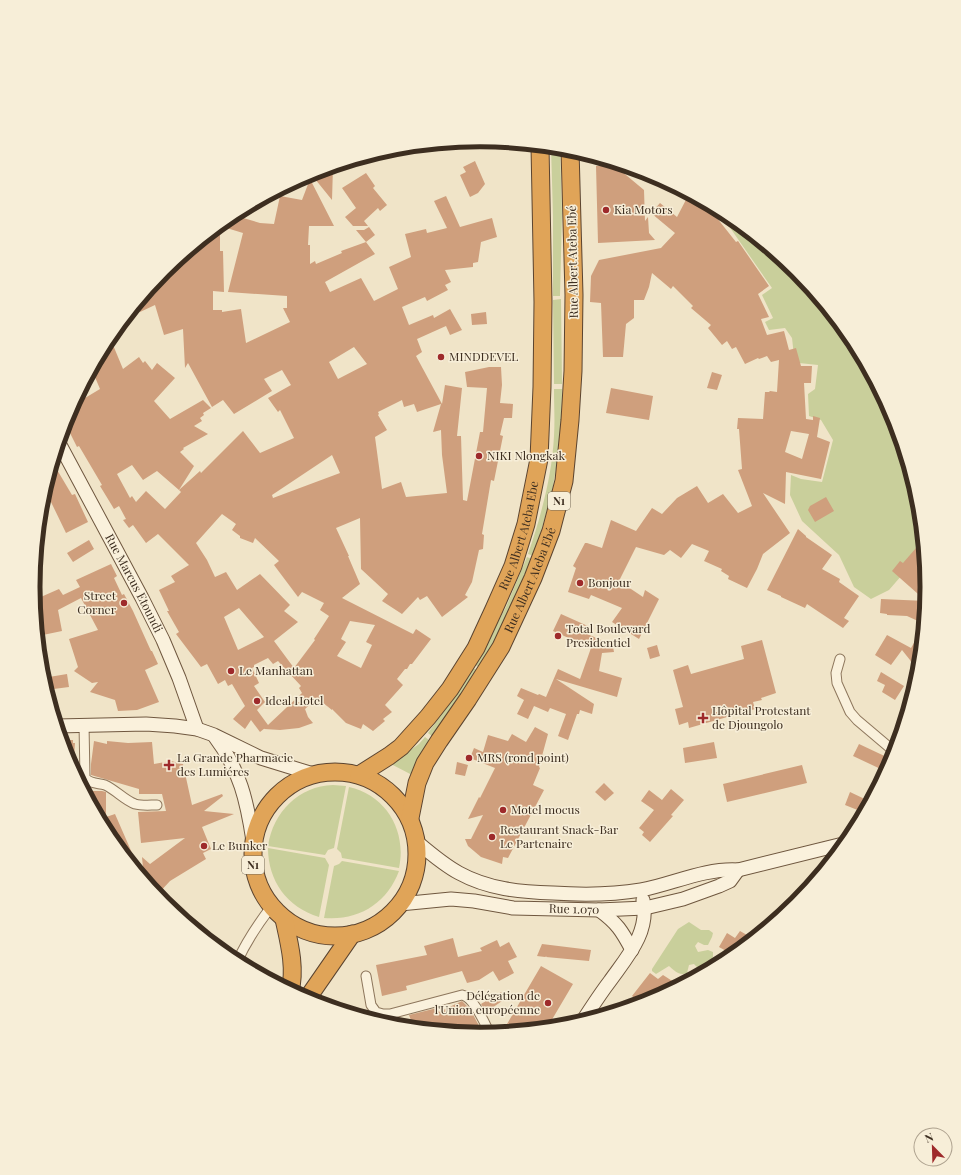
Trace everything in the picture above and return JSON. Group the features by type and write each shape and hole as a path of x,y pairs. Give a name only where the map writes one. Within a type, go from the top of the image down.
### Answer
{"highway":[{"name":"Rue Albert Ateba Ebe","path":"359,775 401,747 428,718 450,689 476,648 488,622 513,566 526,524 539,459 542,386 543,302 540,151"},
{"name":"Rue Albert Ateba Ebé","path":"410,818 417,783 425,763 501,647 533,578 551,531 564,481 573,371 574,295 570,156"},
{"name":"N1","path":"328,772 344,772 359,775 375,781 389,791 401,803 410,818 417,842 417,864 411,885 400,904 379,923 352,934 335,936 317,934 300,928 284,919 271,907 262,893 255,876 252,859 253,841 258,823 267,806 280,792 295,781 313,774 328,772"},
{"path":"284,919 290,949 292,985"},
{"path":"311,993 352,934"}],"main road":[{"name":"Rue Marcus Etoundi","path":"62,449 163,640 179,678 197,729"},
{"path":"62,726 84,724 146,724 197,729 214,735 261,758 313,774"},
{"path":"214,735 232,762 242,788 249,811 253,841"},
{"name":"Rue 1.070","path":"417,842 458,873 482,883 518,891 591,896 641,890 687,877 726,869 738,870 838,845"},
{"name":"Rue 1.070","path":"400,904 451,899 474,900 513,908 599,910 645,908 682,899 719,886 730,881 738,870"},
{"path":"587,1015 632,950 642,930 645,908 641,890"},
{"path":"599,910 614,921 623,932 632,950"}],"street":[{"path":"840,659 836,678 850,712 856,720 890,748"},
{"path":"84,724 85,778 87,781 106,786 121,794 132,803 139,805 157,805"},
{"path":"240,956 258,924 271,907"},
{"path":"366,976 371,1004 376,1012 390,1014 462,995 466,996 473,1003 487,1028"}],"green space":[{"path":"551,153 560,154 562,214 560,296 553,296"},
{"path":"726,222 771,256 812,297 830,319 862,367 876,393 898,446 913,502 917,534 915,535 919,552 915,560 889,590 871,599 854,587 839,555 802,521 790,495 791,475 801,479 822,482 833,440 821,420 809,416 808,394 815,389 818,365 799,363 794,356 792,338 785,328 769,330 765,322 773,318 762,295 772,288"},
{"path":"561,299 562,384 554,384 553,300"},
{"path":"554,389 562,389 561,438 552,492 534,556 528,554 545,496 553,451"},
{"path":"527,557 532,559 512,609 481,668 475,665 506,607"},
{"path":"473,668 479,671 433,737 428,733 462,687"},
{"path":"425,737 430,741 414,776 391,764 419,744"},
{"path":"333,785 346,786 334,848 328,850 325,855 268,846 275,822 290,803 309,790"},
{"path":"349,787 362,791 374,798 383,806 391,817 400,841 401,854 399,868 342,858 341,853 337,849"},
{"path":"268,848 325,858 329,865 319,917 298,907 282,891 271,871"},
{"path":"342,861 399,871 387,892 370,908 349,916 324,918 334,866"},
{"path":"689,922 701,930 709,930 713,933 708,945 698,942 695,946 698,952 708,950 713,952 712,962 702,968 694,964 689,965 687,973 682,974 669,966 656,974 652,971 652,969 678,929"}],"building":[{"path":"475,161 485,184 478,193 470,197 460,175 466,172 463,167"},
{"path":"606,165 620,169 644,190 645,221 648,217 649,233 655,240 598,243 596,166"},
{"path":"333,173 332,200 316,180"},
{"path":"366,173 375,186 373,188 387,205 380,211 378,208 364,221 368,226 353,226 345,217 356,208 342,188"},
{"path":"311,181 334,226 309,226 308,245 310,245 310,264 315,261 316,264 342,253 341,251 366,242 375,254 325,282 330,292 361,278 374,301 398,289 389,267 411,257 405,234 426,229 427,233 447,228 434,201 446,196 460,227 492,218 497,237 481,242 478,262 473,263 473,267 445,270 451,282 445,285 448,290 427,301 425,297 402,307 409,325 433,315 434,318 450,309 462,330 450,335 446,326 417,339 422,352 416,356 442,404 445,385 462,388 457,436 461,436 463,500 467,501 480,432 483,432 487,388 467,387 465,372 489,367 501,367 502,385 500,403 513,404 512,418 504,418 500,435 503,436 494,481 491,480 482,534 484,535 483,549 479,550 472,582 465,595 468,597 442,617 427,596 420,600 418,597 402,614 382,601 388,594 361,569 360,518 336,528 360,584 342,598 413,634 416,629 431,639 412,664 405,669 397,679 403,685 385,705 392,712 383,719 385,721 373,731 363,724 361,729 346,723 332,709 317,698 305,709 308,717 313,723 299,728 280,730 264,729 265,728 260,732 251,720 245,729 233,719 245,706 232,684 228,686 225,680 218,684 207,664 201,667 176,634 179,632 167,611 169,611 159,590 175,582 171,576 189,565 158,534 146,543 133,525 129,528 123,520 126,519 119,506 114,509 100,486 102,485 79,446 77,447 69,431 82,400 100,389 94,376 113,345 123,369 139,357 143,363 145,361 152,370 157,363 175,378 154,401 170,419 203,400 211,408 203,413 204,415 200,418 202,421 194,426 208,434 183,448 184,449 180,452 194,466 179,490 200,471 201,473 243,431 260,453 294,438 280,410 278,412 268,398 291,385 282,370 264,379 272,391 234,414 223,400 212,407 188,363 185,368 183,329 164,335 155,305 140,312 139,310 169,276 212,238 220,232 220,251 223,251 224,292 213,291 213,310 222,310 222,312 241,309 246,343 290,322 283,308 287,308 287,296 228,292 243,233 226,228 242,217 260,223 274,224 280,196 302,200 309,182","holes":["354,347 367,364 338,379 329,362","402,400 404,407 414,404 417,412 441,404 433,432 441,430 442,455 447,493 406,497 401,482 382,489 375,437 387,430 378,415 378,412","332,455 340,473 273,498 272,495","132,465 143,480 157,471 181,492 165,509 146,491 136,502 132,496 130,498 117,474","222,514 236,524 232,530 240,536 240,538 253,543 255,538 279,561 274,565 298,597 302,592 324,603 320,610 329,616 314,639 315,640 294,668 274,641 298,622 284,611 290,605 260,574 237,590 226,572 215,577 207,560 196,543","239,608 264,637 238,650 224,617","350,621 375,625 366,642 372,645 361,668 337,656 346,642 341,639","268,658 273,664 278,661 301,686 299,688 302,693 268,725 257,710 265,702 254,686 259,683 252,668 254,665"]},
{"path":"687,198 718,217 717,218 736,242 738,241 769,286 758,294 769,317 761,319 767,335 784,331 789,350 796,348 801,366 812,366 811,383 804,383 806,419 813,420 813,416 820,418 817,437 830,442 821,479 786,472 785,504 763,493 790,533 763,554 747,588 728,579 729,576 721,571 722,569 704,561 709,551 692,544 681,558 670,550 664,555 636,547 619,581 643,597 645,590 659,599 639,639 612,622 622,608 591,595 589,599 568,592 576,568 573,566 585,543 602,548 611,520 636,531 652,508 662,514 677,498 697,486 708,503 723,494 738,513 752,506 738,470 742,469 739,429 737,429 738,418 763,419 765,392 777,392 779,360 771,362 767,356 745,364 736,347 732,349 727,341 722,345 708,328 711,325 691,308 693,306 673,286 671,289 652,273 644,300 634,300 634,318 626,324 623,357 603,357 601,303 590,302 591,276 599,260 661,248 675,233 651,213 660,203 677,217","holes":["791,431 809,434 802,459 785,452"]},
{"path":"369,227 375,235 366,242 356,230 364,230"},
{"path":"486,312 487,324 472,325 471,314"},
{"path":"712,372 722,375 717,390 707,388"},
{"path":"611,388 653,396 649,420 606,413"},
{"path":"56,469 72,495 75,494 88,522 66,533 51,502 48,504"},
{"path":"826,497 834,511 815,522 808,510 810,506"},
{"path":"798,529 806,537 832,555 822,569 840,579 839,582 859,596 844,618 849,621 843,628 807,604 805,608 767,590"},
{"path":"89,540 94,549 73,562 67,553"},
{"path":"919,545 921,596 892,571 900,561 903,563"},
{"path":"111,564 117,576 114,578 122,595 124,594 133,611 158,664 145,670 159,702 137,710 118,711 115,700 90,692 98,682 92,683 74,671 78,667 69,639 98,630 81,598 58,610 62,631 43,635 40,597 59,589 63,595 80,587 76,580"},
{"path":"881,599 921,601 920,617 918,621 907,616 887,615 880,613"},
{"path":"561,614 590,627 587,634 611,644 614,652 602,653 599,671 622,678 617,697 556,679 594,704 592,714 580,710 579,714 577,714 568,740 558,736 566,714 550,708 548,712 534,706 528,719 517,714 524,700 517,696 521,688 546,697 558,669 580,679 591,648 553,631"},
{"path":"887,635 911,648 918,636 914,667 902,650 891,665 875,655"},
{"path":"762,640 776,693 761,698 762,700 753,702 755,709 689,728 688,722 679,725 675,709 683,707 673,670 688,665 691,674 744,659 741,646"},
{"path":"657,645 660,656 650,659 647,648"},
{"path":"881,672 904,686 895,700 882,692 885,685 877,681"},
{"path":"67,674 69,687 52,689 49,677"},
{"path":"535,727 548,734 539,767 540,768 533,785 544,790 508,858 503,857 502,864 481,857 468,846 465,839 471,839 483,815 468,819 495,768 470,758 474,748 483,752 488,735 508,741 512,734 526,742"},
{"path":"67,740 73,740 73,743 75,743 74,756"},
{"path":"94,741 107,744 107,741 128,743 152,742 154,764 171,761 183,764 192,805 222,794 223,796 204,811 234,814 202,827 211,849 203,853 206,859 170,881 161,891 143,871 142,857 150,864 185,838 141,843 138,812 166,811 162,794 139,794 139,789 91,775"},
{"path":"714,742 717,758 685,763 683,748"},
{"path":"859,744 887,757 881,769 853,756"},
{"path":"457,762 468,765 465,776 455,774"},
{"path":"802,765 807,783 727,802 723,784"},
{"path":"604,783 614,793 605,801 595,792"},
{"path":"671,789 684,800 671,815 673,816 650,842 642,835 644,832 639,828 654,810 641,801 649,790 662,800"},
{"path":"90,791 106,792 106,817 115,814 136,862 114,832"},
{"path":"850,792 866,800 860,811 845,805"},
{"path":"740,931 750,936 728,952 719,947 727,933 735,938"},
{"path":"453,938 458,957 482,951 480,948 497,940 500,947 509,942 517,957 508,961 514,973 499,981 493,971 479,980 467,983 462,971 406,986 407,990 382,996 376,965 427,955 424,946"},
{"path":"542,944 591,950 589,961 537,956"},
{"name":"Délégation de l'Union européenne","path":"541,966 573,984 550,1022 512,1027 507,1024"},
{"path":"650,973 658,979 663,975 675,983 636,999 632,996"},
{"path":"501,992 505,999 486,1012 481,1004"},
{"path":"462,1001 470,1009 480,1028 452,1027 412,1022 409,1015 437,1008 439,1012"}],"place":[{"name":"Kia Motors","path":"606,210"},
{"name":"MINDDEVEL","path":"441,357"},
{"name":"NIKI Nlongkak","path":"479,456"},
{"name":"Bonjour","path":"580,583"},
{"name":"Street Corner","path":"124,603"},
{"name":"Total Boulevard Presidentiel","path":"558,636"},
{"name":"Le Manhattan","path":"231,671"},
{"name":"Ideal Hotel","path":"257,701"},
{"name":"Hôpital Protestant de Djoungolo","path":"703,718"},
{"name":"MRS (rond point)","path":"469,758"},
{"name":"La Grande Pharmacie des Lumiéres","path":"169,765"},
{"name":"Motel mocus","path":"503,810"},
{"name":"Restaurant Snack-Bar Le Partenaire","path":"492,837"},
{"name":"Le Bunker","path":"204,846"},
{"name":"Délégation de l'Union européenne","path":"548,1003"}]}
